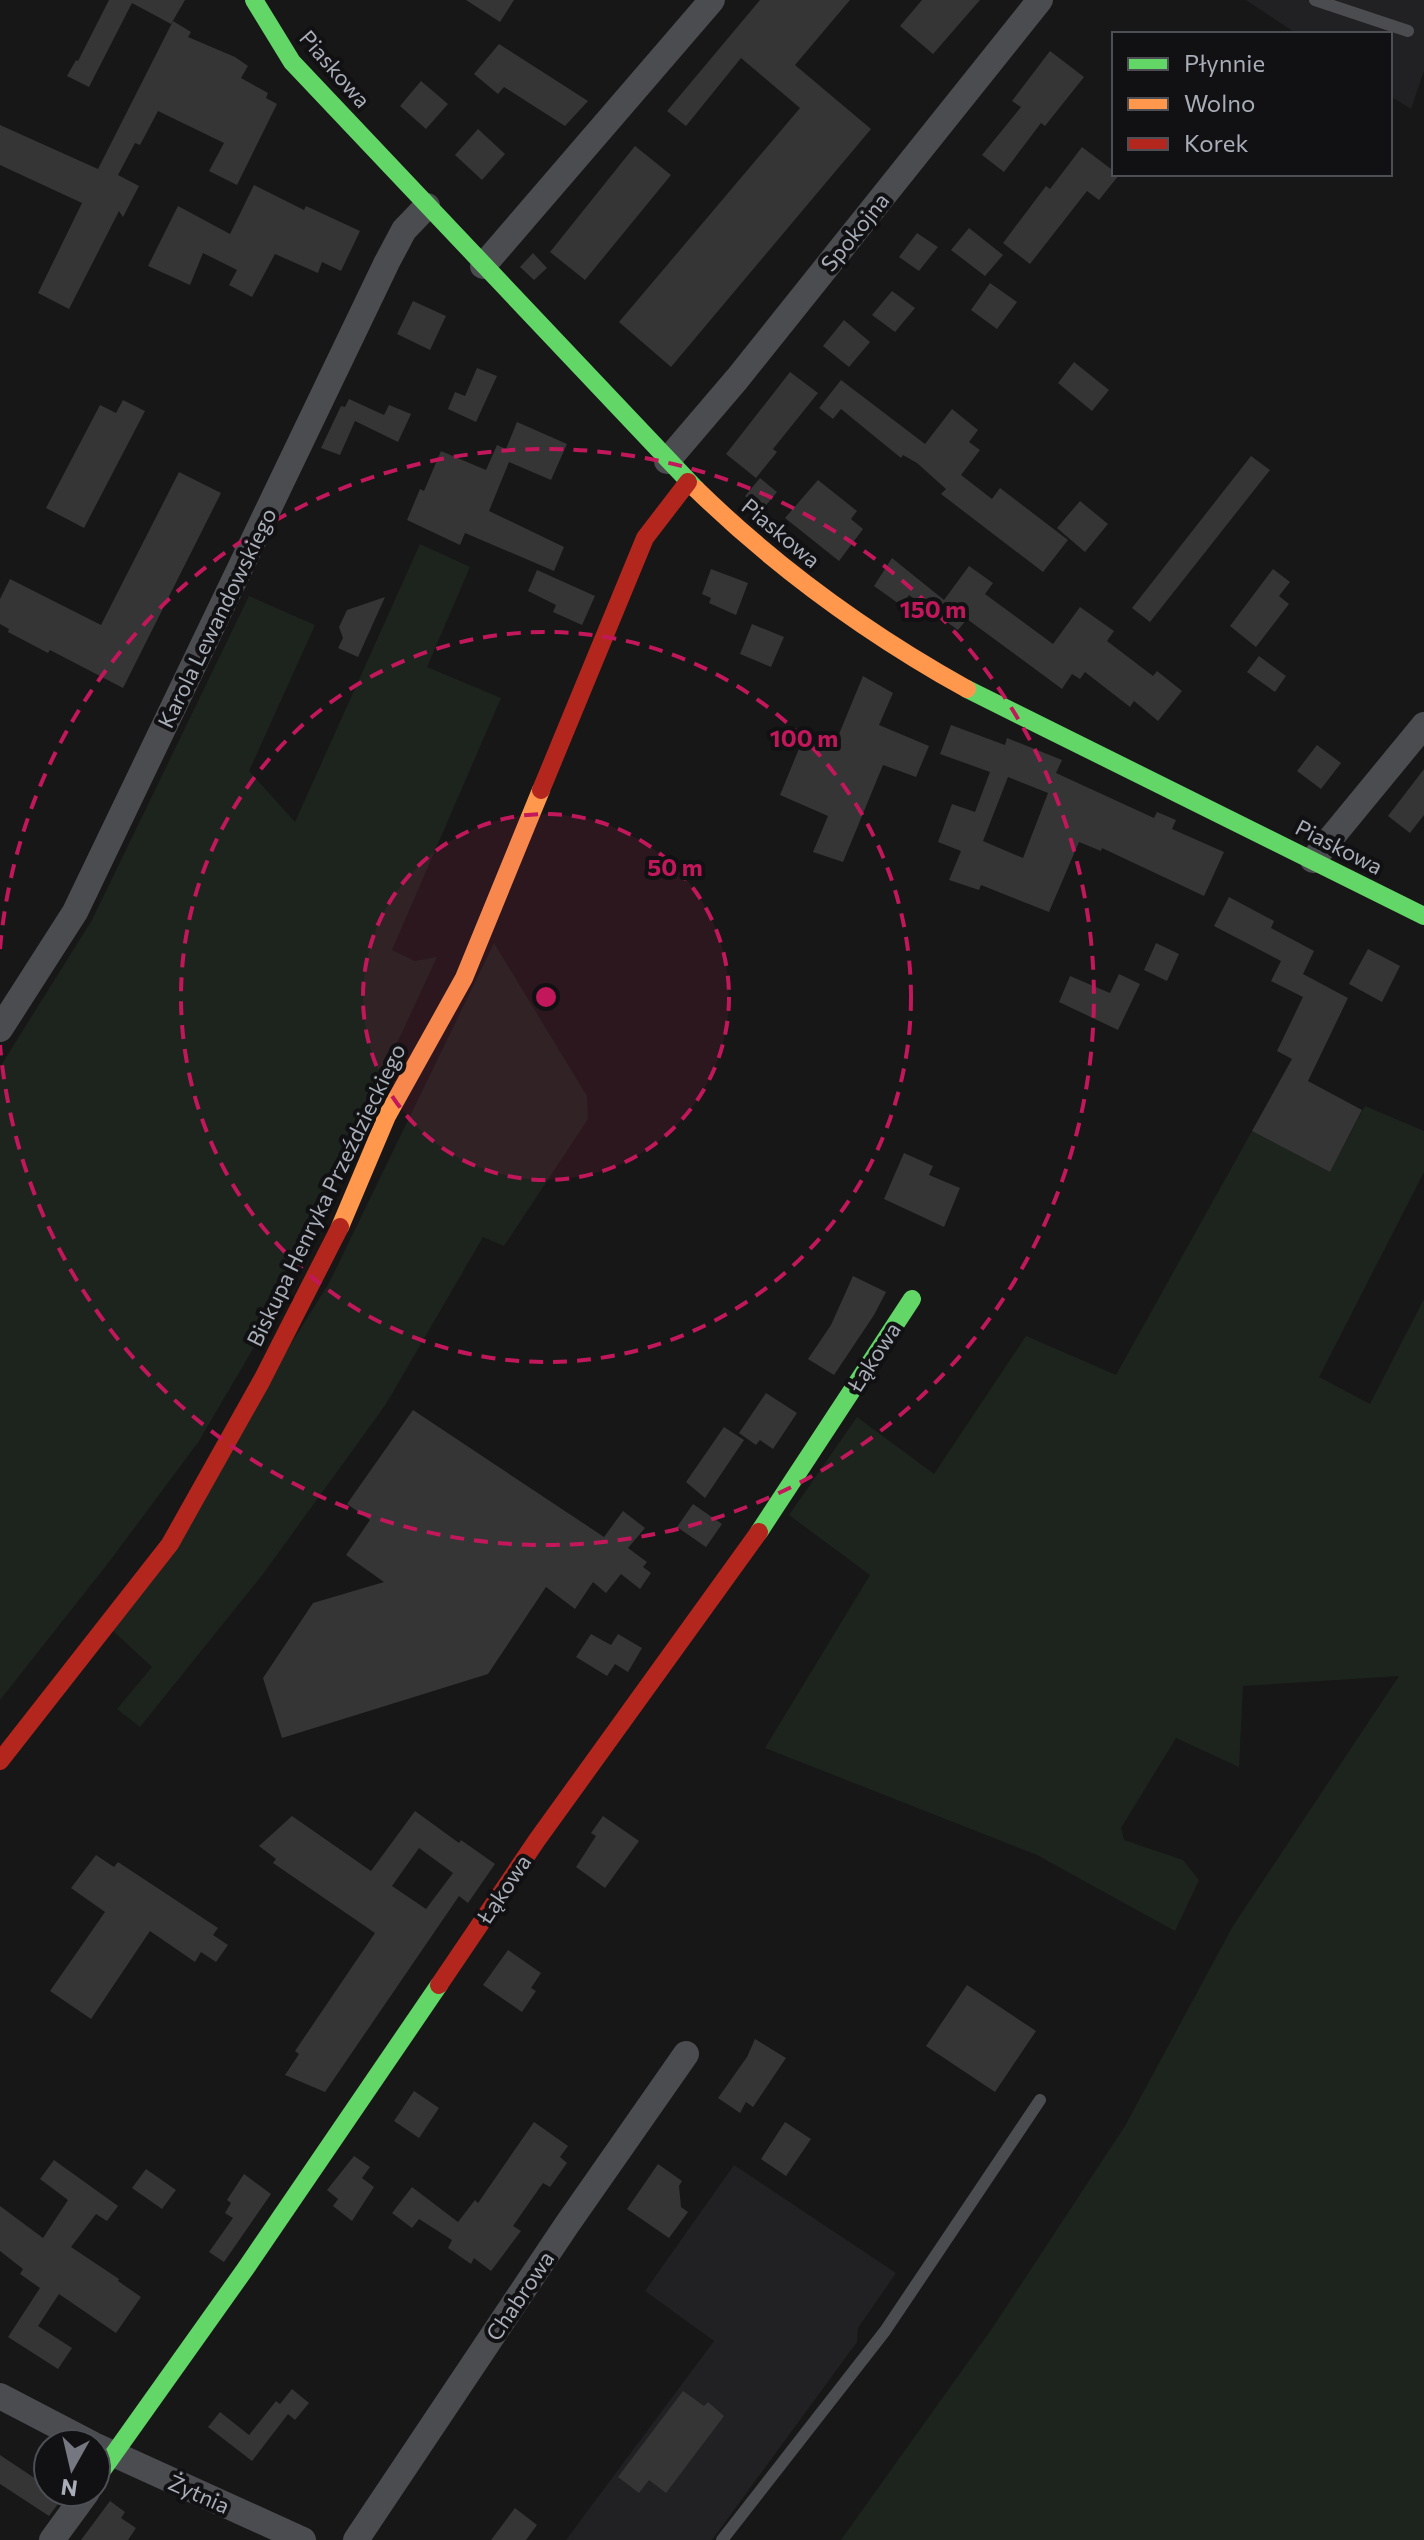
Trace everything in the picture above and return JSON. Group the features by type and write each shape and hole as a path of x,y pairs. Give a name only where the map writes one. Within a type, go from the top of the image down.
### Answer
{"street":[{"name":"Piaskowa","path":"254,0 292,62 667,461 773,560 853,621 912,660 1424,916"},
{"path":"483,266 712,0"},
{"name":"Spokojna","path":"667,461 737,379 1040,0"},
{"name":"Karola Lewandowskiego","path":"0,1029 75,912 387,262 404,230 427,206"},
{"name":"Biskupa Henryka Przeździeckiego","path":"0,1761 170,1544 262,1380 343,1220 387,1116 464,978 645,538 688,482"},
{"path":"1313,860 1424,725"},
{"name":"Łąkowa","path":"112,2433 246,2268 537,1840 743,1556 912,1299"},
{"name":"Chabrowa","path":"356,2540 566,2226 686,2054"},
{"name":"Żytnia","path":"0,2396 62,2428"},
{"name":"Żytnia","path":"112,2453 303,2540"},
{"path":"52,2540 75,2508"}],"lane":[{"path":"1315,0 1408,31"},
{"path":"722,2540 885,2331 1040,2100"}],"shaded area":[{"path":"1246,0 1424,0 1424,71 1411,109 1392,97 1392,32 1294,32"},
{"path":"420,544 470,567 427,667 501,698 392,950 415,961 437,957 265,1328 199,1441 0,1700 0,1067 92,920 249,596 315,625 249,771 295,822"},
{"path":"494,943 587,1096 588,1119 504,1246 483,1237 386,1404 263,1574 140,1727 117,1709 152,1667 112,1630 329,1283"},
{"path":"1365,1106 1424,1131 1424,1172 1319,1377 1370,1404 1424,1299 1424,2540 841,2540 991,2330 1125,2126 1233,1926 1399,1676 1243,1686 1239,1767 1176,1738 1121,1828 1124,1840 1183,1860 1199,1880 1175,1931 1037,1855 765,1748 870,1575 789,1515 857,1417 934,1474 1026,1336 1116,1375 1252,1131 1330,1172"},
{"path":"734,2165 896,2273 858,2328 857,2342 712,2540 566,2540 714,2341 645,2291"}],"building":[{"path":"109,0 185,0 171,24 132,3 89,87 67,76"},
{"path":"466,0 514,0 500,22"},
{"path":"760,0 850,0 795,65 871,129 671,367 619,322 800,108 741,58 686,126 667,111"},
{"path":"922,0 980,0 933,54 900,26"},
{"path":"173,21 191,32 188,37 235,57 248,66 241,78 268,93 266,98 277,104 237,185 209,171 224,143 158,111 140,145 135,143 118,175 139,186 123,217 119,211 69,309 38,293 82,203 0,165 0,125 98,169"},
{"path":"499,44 588,101 565,126 504,87 498,94 474,74"},
{"path":"1050,51 1084,77 1045,126 1041,123 1004,172 982,155 1021,107 1012,101"},
{"path":"421,81 448,104 426,129 400,106"},
{"path":"478,129 505,154 482,180 455,155"},
{"path":"635,146 671,175 585,280 550,252"},
{"path":"1082,147 1112,170 1112,176 1118,176 1099,200 1087,191 1030,264 1003,243 1046,186 1050,189"},
{"path":"254,185 304,210 306,206 360,231 341,271 322,262 318,273 275,254 252,297 229,285 237,270 203,253 190,285 148,266 178,206 230,234"},
{"path":"969,228 1003,255 985,276 951,250"},
{"path":"917,233 938,247 919,271 899,257"},
{"path":"533,253 547,268 534,280 520,267"},
{"path":"990,283 1017,302 997,329 971,310"},
{"path":"892,291 915,308 895,332 872,315"},
{"path":"413,301 446,316 430,350 397,334"},
{"path":"844,320 870,342 849,367 823,346"},
{"path":"1074,362 1109,390 1092,411 1058,383"},
{"path":"477,368 497,376 476,422 448,409 455,392 465,396"},
{"path":"790,372 818,393 773,449 777,452 756,478 726,454"},
{"path":"841,380 925,444 952,409 978,430 969,442 980,450 961,475 992,499 1000,488 1068,540 1043,572 941,494 946,489 917,463 903,455 901,458 841,409 833,419 819,408"},
{"path":"349,399 384,415 389,405 411,414 398,442 355,421 340,455 321,448 341,406 345,407"},
{"path":"123,400 145,411 84,528 46,508 100,405 116,413"},
{"path":"517,422 567,444 551,480 509,462 489,511 564,547 554,571 465,533 460,545 407,520 420,489 424,491 441,451 486,470 497,445 506,449"},
{"path":"1251,456 1270,470 1150,622 1132,608"},
{"path":"179,472 221,493 123,688 50,650 48,653 8,632 9,629 0,624 0,599 10,579 101,625"},
{"path":"760,478 777,492 762,510 745,496"},
{"path":"818,480 857,511 851,519 863,529 839,561 785,518"},
{"path":"1080,501 1108,524 1085,552 1057,528"},
{"path":"892,558 944,600 969,566 993,583 985,594 1053,644 1080,607 1114,631 1107,641 1153,676 1157,671 1182,691 1158,721 1134,701 1130,707 1085,672 1080,679 1072,674 1062,689 967,619 958,630 909,595 902,606 874,586"},
{"path":"711,569 748,583 736,615 709,603 711,598 702,594"},
{"path":"1273,569 1290,582 1279,596 1289,604 1256,647 1230,626"},
{"path":"537,570 595,596 582,625 553,612 556,605 528,591"},
{"path":"385,597 358,657 338,648 343,638 339,627 347,610"},
{"path":"752,624 784,637 771,667 740,654"},
{"path":"1259,656 1286,676 1275,692 1247,672"},
{"path":"863,676 893,693 879,725 929,746 916,777 883,765 843,862 813,852 828,816 780,795 803,739 832,751"},
{"path":"951,725 1005,745 1007,738 1062,760 1056,773 1154,818 1157,812 1176,820 1172,829 1224,852 1204,896 1102,848 1101,851 1079,842 1049,912 981,885 979,890 949,880 961,851 938,842 952,804 975,812 990,772 940,754","holes":["1008,777 1048,793 1023,858 983,841"]},
{"path":"1317,745 1341,763 1321,789 1297,771"},
{"path":"1424,769 1424,815 1410,833 1388,816"},
{"path":"1229,897 1274,921 1271,928 1314,951 1303,974 1348,998 1308,1081 1362,1110 1330,1172 1252,1131 1292,1059 1277,1051 1303,997 1271,981 1281,961 1214,926"},
{"path":"1156,943 1179,954 1167,981 1144,970"},
{"path":"1368,949 1400,966 1382,1002 1349,984"},
{"path":"1119,974 1140,984 1118,1030 1059,1002 1070,976 1110,993"},
{"path":"904,1153 933,1166 929,1175 960,1188 944,1227 884,1199"},
{"path":"853,1276 886,1292 834,1375 808,1359 831,1325"},
{"path":"766,1393 797,1413 773,1449 760,1440 756,1445 739,1433"},
{"path":"413,1410 604,1537 623,1511 645,1528 628,1548 647,1562 643,1567 651,1573 640,1589 621,1574 606,1593 593,1582 575,1609 546,1587 488,1674 282,1738 263,1678 313,1603 384,1582 346,1555 370,1520 347,1504"},
{"path":"724,1427 744,1440 705,1498 686,1482"},
{"path":"693,1504 722,1524 706,1547 677,1527"},
{"path":"591,1634 611,1645 618,1634 642,1648 628,1672 615,1664 607,1676 576,1657"},
{"path":"415,1811 495,1864 468,1903 459,1896 325,2092 285,2075 299,2054 295,2051 375,1933 273,1863 276,1859 259,1846 292,1816 371,1871","holes":["419,1848 453,1873 426,1909 392,1886"]},
{"path":"603,1816 639,1841 605,1888 576,1867 596,1836 591,1833"},
{"path":"96,1855 114,1867 118,1862 218,1928 213,1935 228,1945 216,1962 201,1952 195,1962 150,1931 91,2019 50,1991 105,1912 71,1888"},
{"path":"508,1950 541,1973 531,1988 536,1991 522,2012 483,1985"},
{"path":"967,1985 1036,2031 995,2092 926,2046"},
{"path":"755,2039 786,2058 753,2107 746,2102 740,2113 718,2098 747,2057"},
{"path":"414,2091 439,2108 419,2138 394,2121"},
{"path":"534,2122 568,2146 560,2157 567,2163 550,2187 543,2183 513,2226 521,2231 491,2271 474,2258 471,2264 448,2248 452,2240 419,2219 412,2228 392,2213 412,2187 458,2222 475,2200 478,2203"},
{"path":"785,2122 811,2139 786,2176 761,2159"},
{"path":"354,2156 370,2167 362,2178 374,2187 352,2221 333,2206 338,2199 327,2190"},
{"path":"54,2160 118,2206 107,2221 96,2214 71,2247 141,2297 116,2333 59,2294 38,2326 72,2348 58,2369 8,2337 40,2288 20,2274 23,2269 0,2251 0,2206 43,2238 68,2200 40,2179"},
{"path":"658,2164 682,2181 679,2186 681,2207 688,2212 669,2238 627,2209"},
{"path":"146,2169 176,2190 162,2209 132,2188"},
{"path":"244,2174 271,2194 224,2262 209,2252 233,2218 225,2213 231,2203 227,2200"},
{"path":"292,2389 309,2403 295,2420 288,2414 252,2461 208,2427 220,2412 249,2435 276,2401 280,2404"},
{"path":"683,2391 704,2406 708,2402 724,2416 666,2493 649,2480 639,2493 618,2477"},
{"path":"0,2455 32,2476 32,2505 0,2484"},
{"path":"112,2502 125,2512 121,2518 136,2528 128,2540 81,2540 105,2508 112,2508"},
{"path":"37,2508 55,2508 49,2516"},
{"path":"515,2508 537,2525 526,2540 491,2540"}],"traffic: fast":[{"path":"254,0 292,62 696,489"},
{"path":"967,689 1424,916"},
{"path":"759,1532 912,1299"},
{"path":"112,2456 246,2268 439,1985"}],"traffic: slow":[{"path":"696,489 759,546 825,598 894,646 967,689"},
{"path":"340,1227 387,1116 464,978 541,790"}],"traffic: jam":[{"path":"541,790 645,538 688,482"},
{"path":"0,1761 170,1544 262,1380 340,1227"},
{"path":"439,1985 537,1840 759,1532"}]}
